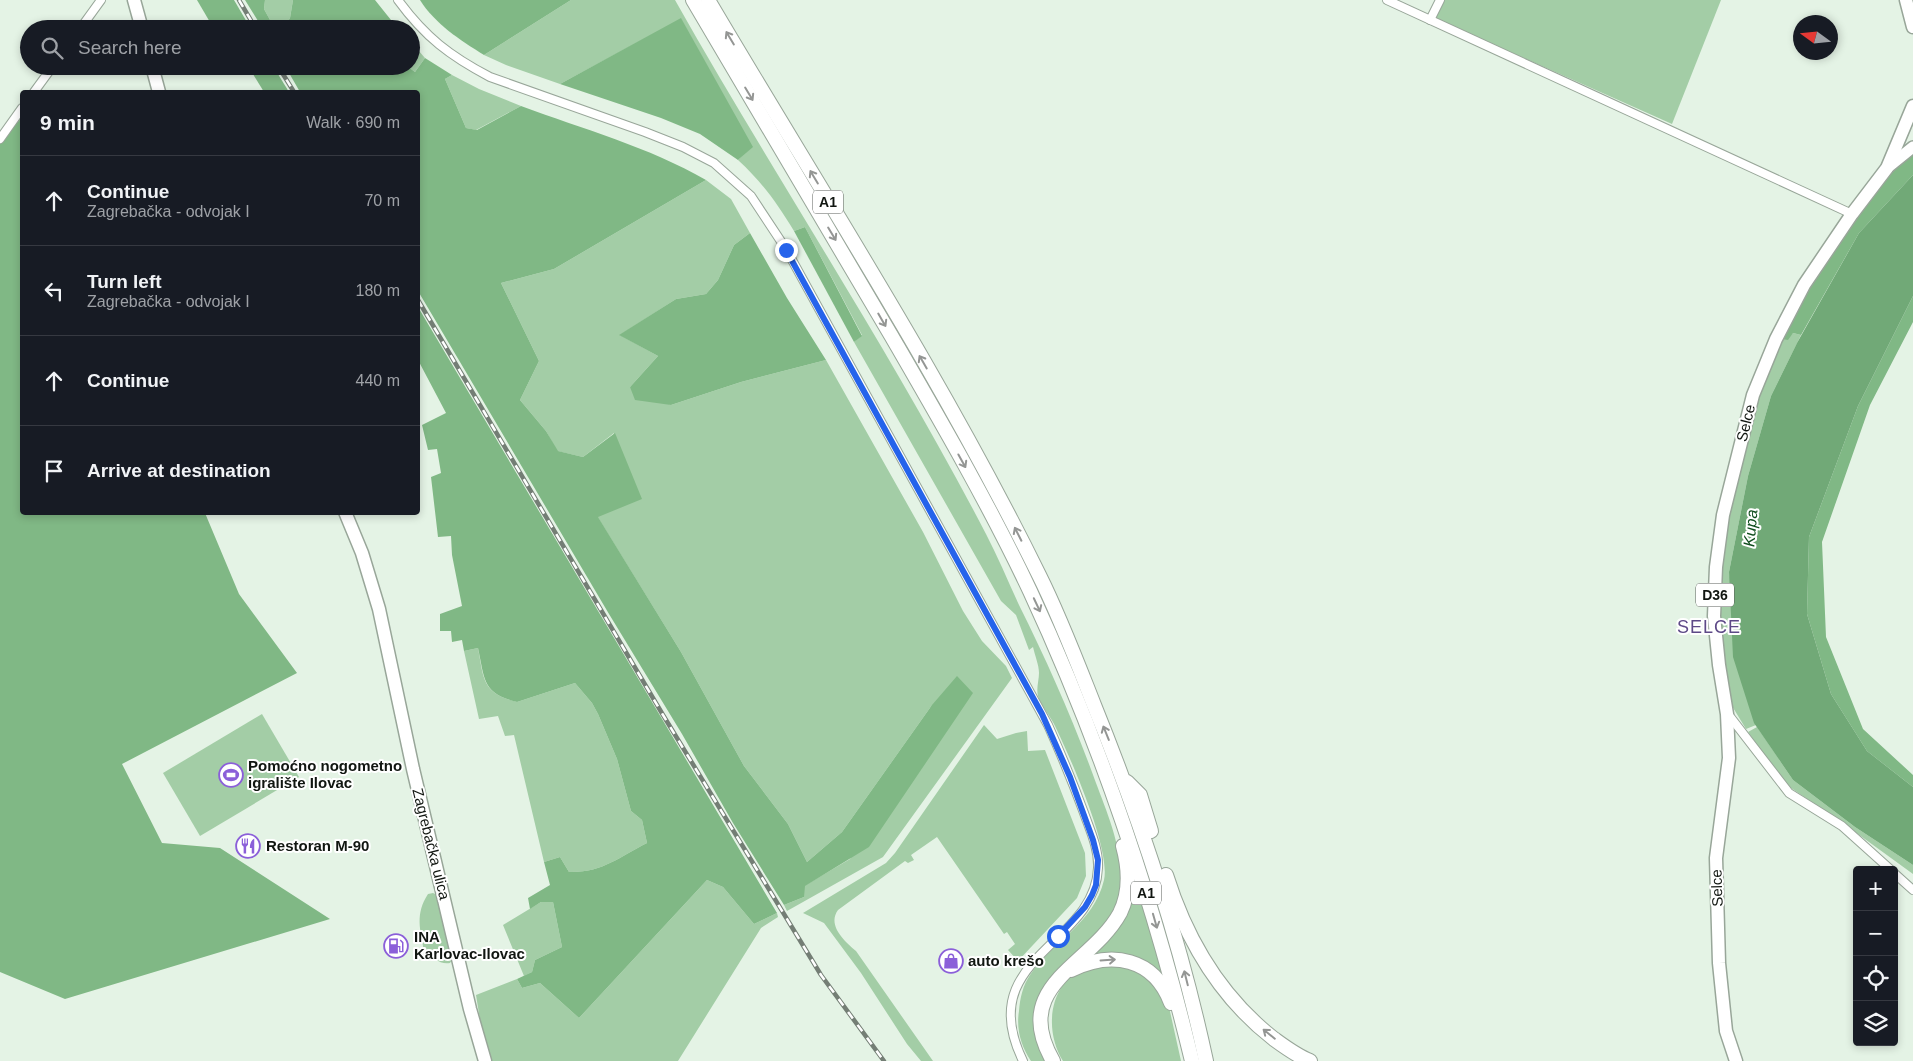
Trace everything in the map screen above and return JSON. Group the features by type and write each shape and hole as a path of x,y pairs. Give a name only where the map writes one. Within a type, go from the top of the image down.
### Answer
{"highway":[{"name":"A1","path":"693,0 862,286 992,514 1054,644 1101,759 1191,1027 1206,1061"},
{"name":"A1","path":"708,0 948,404 1040,578 1124,779 1163,896 1191,1027 1192,1061"},
{"path":"1053,1061 1043,1038 1041,1019 1048,993 1062,975 1112,924 1120,912 1128,886 1126,858 1101,782 1101,759"},
{"path":"1124,779 1140,795 1176,905 1207,967 1245,1013 1286,1048 1310,1061"},
{"path":"1062,975 1099,960 1126,960 1147,970 1165,990 1176,1021 1191,1027"}],"main road":[{"path":"134,0 140,20"},
{"path":"1906,0 1913,27"},
{"path":"154,75 158,90"},
{"name":"D36","path":"1887,168 1913,106"},
{"path":"1887,168 1913,147"},
{"name":"Selce","path":"1736,1061 1726,1032 1719,963 1716,858 1728,758 1727,714 1714,616 1716,567 1723,515 1753,395 1776,339 1804,285 1852,214 1887,168"},
{"name":"Zagrebačka ulica","path":"346,515 362,553 379,609 413,770 472,1017 485,1061"}],"street":[{"path":"87,20 102,0"},
{"path":"398,0 413,20"},
{"path":"1387,0 1852,214"},
{"path":"1430,20 1440,0"},
{"path":"420,28 429,37 470,66 506,84 581,108 683,147 714,163 751,196 770,222 1048,725 1070,777 1093,840 1098,868 1096,885 1085,907 1029,967 1017,986 1011,1008 1011,1022 1015,1045 1023,1061"},
{"path":"35,90 46,75"},
{"path":"0,138 20,111"},
{"name":"Selce","path":"1727,714 1789,793 1842,826 1887,866"},
{"path":"1898,877 1913,890"}],"shaded area":[{"path":"197,0 234,0 246,20 209,20"},
{"path":"245,0 265,0 264,9 270,20 257,20"},
{"path":"265,0 293,0 289,20 270,20 264,9"},
{"path":"293,0 375,0 391,20 289,20"},
{"path":"420,0 571,0 484,55 441,24"},
{"path":"571,0 675,0 950,466 990,543 1050,671 1079,738 1111,823 1118,852 1121,880 1119,894 1112,912 1101,928 1059,969 1047,984 1038,1001 1035,1032 1039,1047 1046,1061 1031,1061 1024,1049 1018,1024 1022,992 1039,963 1072,931 1091,908 1099,895 1104,880 1105,866 1096,826 1079,780 1055,726 1038,696 1039,670 1033,647 1029,650 1016,615 1001,601 854,342 862,335 805,227 794,231 769,193 738,160 752,147 681,19 560,84 484,55"},
{"path":"1443,0 1721,0 1672,124 1434,18"},
{"path":"681,18 753,147 738,160 700,134 661,118 560,84"},
{"path":"420,52 425,58 420,65"},
{"path":"425,58 452,75 445,79 466,128 477,130 521,106 639,148 706,180 554,269 501,283 539,361 520,400 546,431 558,451 583,457 615,433 642,499 598,517 681,652 744,766 788,824 807,862 842,832 932,705 957,676 973,693 869,847 805,886 804,897 784,905 733,823 420,294 420,90 299,90 290,75 420,75 420,65"},
{"path":"254,75 279,75 288,90 263,90"},
{"path":"452,75 479,89 521,106 476,130 466,128 445,79"},
{"path":"20,119 20,515 206,515 239,594 297,673 122,764 162,843 220,848 330,919 65,999 0,972 0,143"},
{"path":"1913,153 1913,175 1859,233 1801,335 1793,333 1788,340 1782,339 1801,302 1834,248 1891,172"},
{"path":"706,180 731,199 750,233 734,245 718,280 706,294 676,299 620,335 658,356 630,387 671,405 741,382 826,360 923,532 963,611 982,641 1006,666 1012,678 883,857 787,911 784,905 804,897 804,886 850,859 932,705 842,832 807,862 788,824 744,766 681,652 597,516 614,433 583,457 557,451 546,431 520,400 539,361 501,283 554,269"},
{"path":"805,227 862,336 854,342 794,231"},
{"path":"750,233 787,298 826,360 741,382 671,405 635,400 630,387 658,356 619,335 676,299 706,294 718,280 734,245"},
{"path":"1913,296 1913,322 1870,405 1822,542 1826,637 1863,729 1913,775 1913,787 1867,751 1831,694 1807,614 1809,537 1858,406"},
{"path":"420,310 777,913 754,924 723,887 707,880 579,1018 540,983 522,988 517,979 532,972 535,960 562,947 553,902 541,902 530,909 528,898 550,885 544,862 560,857 569,872 581,872 601,867 647,843 642,820 631,811 617,759 598,714 592,703 575,683 517,702 506,698 497,694 487,684 478,648 464,651 462,640 452,642 451,631 440,631 440,614 462,606 452,555 451,536 438,537 431,477 441,473 437,449 428,450 422,425 446,413 420,364"},
{"path":"1793,333 1801,335 1771,396 1748,476 1729,572 1756,725 1746,729 1732,706 1723,652 1720,633 1720,569 1729,514 1753,411 1782,339"},
{"path":"478,648 487,684 497,694 517,702 575,683 592,703 598,714 617,759 631,811 642,820 647,843 601,867 581,872 569,872 560,857 544,862 514,735 505,736 498,716 479,719 464,651"},
{"name":"Pomoćno nogometno igralište Ilovac","path":"262,714 299,777 200,836 163,773"},
{"path":"984,725 997,739 1027,731 1028,751 1045,750 1085,853 1086,876 1077,898 1018,961 1008,950 1015,944 1007,932 1004,934 937,837 911,855 914,860 908,863 905,861 838,910 834,921 838,932 856,951 933,1061 921,1061 907,1044 861,973 824,923 803,913 886,863 895,853"},
{"path":"1757,727 1793,780 1855,827 1913,865 1913,874 1791,788 1780,777 1748,732"},
{"path":"707,880 723,887 754,924 777,913 778,917 761,928 678,1061 491,1061 482,1032 476,995 517,979 522,988 540,983 579,1018"},
{"path":"1135,884 1167,984 1095,956 1094,952 1133,897"},
{"path":"433,893 437,895 452,960 450,963 439,962 424,951 420,929 421,908 428,894"},
{"path":"541,902 553,902 562,947 535,960 532,972 524,976 503,925"},
{"path":"1116,963 1146,974 1169,1007 1181,1061 1063,1061 1053,1036 1053,1008 1057,996 1064,984 1073,975 1086,968"}],"water":[{"name":"Kupa","path":"1913,175 1913,296 1858,406 1809,537 1807,614 1831,694 1867,751 1913,787 1913,865 1855,827 1793,780 1754,723 1733,657 1729,572 1748,476 1771,396 1797,343 1859,233"}],"railway":[{"path":"239,0 251,20"},
{"path":"284,75 293,90"},
{"path":"420,303 663,715 821,975 884,1061"}],"place":[{"name":"Pomoćno nogometno igralište Ilovac","path":"231,775"},
{"name":"Restoran M-90","path":"248,846"},
{"name":"INA Karlovac-Ilovac","path":"396,946"},
{"name":"auto krešo","path":"951,961"}],"district":[{"name":"SELCE","path":"1709,627"}],"route":[{"path":"786,250 1048,725 1070,777 1093,840 1098,868 1096,885 1085,907 1058,936"}]}
